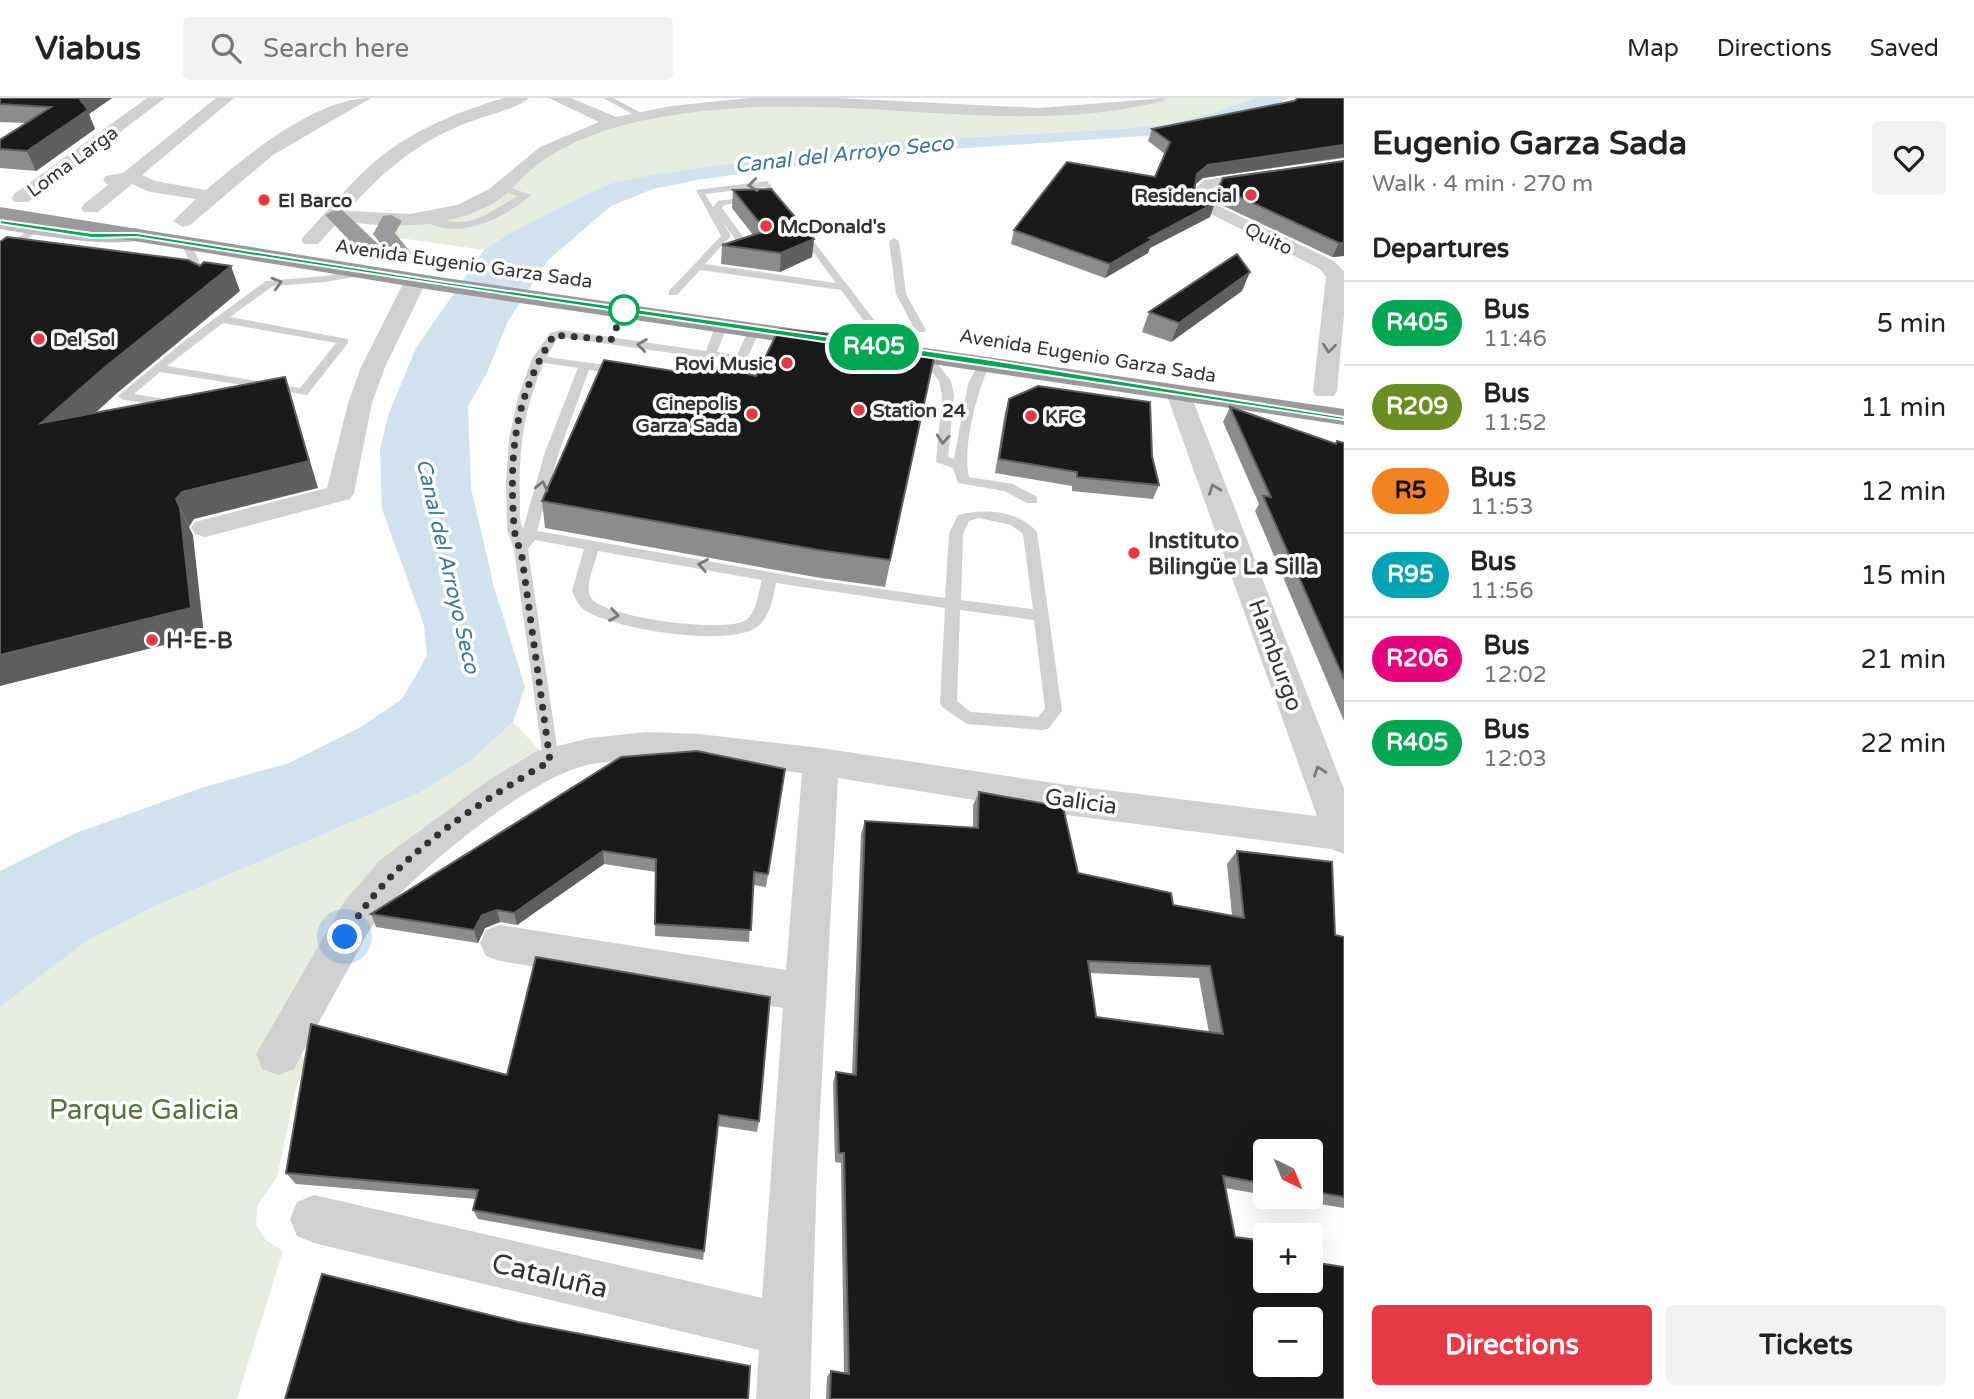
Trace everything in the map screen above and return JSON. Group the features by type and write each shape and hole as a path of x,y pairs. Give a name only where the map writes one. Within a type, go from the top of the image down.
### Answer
{"highway":[{"name":"Avenida Eugenio Garza Sada","path":"12,216 91,208 366,272 426,274 556,300 754,329 922,342 1334,392"},
{"path":"336,215 370,249"},
{"path":"391,221 384,234 400,253"},
{"name":"Avenida Eugenio Garza Sada","path":"137,235 185,232 209,225"},
{"name":"Avenida Eugenio Garza Sada","path":"286,236 400,253 426,274"},
{"name":"Avenida Eugenio Garza Sada","path":"579,280 871,323 985,362 1344,417"}],"street":[{"name":"Loma Larga","path":"12,216 54,175 157,98"},
{"path":"91,208 227,98"},
{"path":"185,232 209,196 241,168 287,136 363,98"},
{"path":"311,240 369,177 403,148 461,119 521,98"},
{"path":"557,98 616,123"},
{"path":"336,215 391,221 426,219 479,203 503,188 520,170 554,146 643,116 721,104 766,101 1048,113 1118,106 1157,98"},
{"name":"Quito","path":"1334,392 1338,270 1200,204 1204,188 1211,184 1344,165"},
{"path":"54,175 77,181"},
{"path":"98,181 132,177 150,186 209,196"},
{"path":"12,216 99,236 137,235"},
{"path":"205,528 339,494 360,403 373,367 426,274"},
{"name":"Hamburgo","path":"1178,393 1343,837"},
{"path":"1210,398 1296,435"},
{"name":"Galicia","path":"278,1054 358,914 394,872 502,790 550,761 590,751 646,745 699,747 1343,837"},
{"path":"783,1399 804,992 821,762"},
{"path":"500,943 804,992"},
{"name":"Cataluña","path":"314,1219 786,1330"}],"lane":[{"path":"607,98 643,116"},
{"path":"673,293 726,234 699,192 767,184 871,323"},
{"path":"426,219 455,227 473,225 526,195 503,188"},
{"path":"705,258 727,255 739,249 742,242 717,208 721,203 761,199 785,205"},
{"path":"0,253 12,216"},
{"path":"185,232 205,286"},
{"path":"894,241 901,294 922,342 945,381 948,395 941,459 959,463"},
{"path":"695,266 842,287"},
{"path":"188,406 124,397 218,315 273,282 326,279 366,272"},
{"path":"157,369 303,392 344,341 218,315"},
{"path":"710,355 722,324"},
{"path":"730,380 754,329"},
{"path":"550,761 521,550 514,533 512,448 538,359 558,333 740,359"},
{"path":"538,359 636,373"},
{"path":"985,362 974,384 959,463 963,480 1008,487 1021,491 1032,500"},
{"path":"521,550 530,534 552,452 585,366"},
{"path":"979,514 1016,521 1030,532 1054,711 1048,721 1035,726 967,718 951,707 948,703 954,605 956,534 963,518 979,514"},
{"path":"514,533 770,577 1042,616"},
{"path":"592,545 580,585 582,597 596,611 713,633 736,631 757,617 770,577"}],"green space":[{"path":"1157,98 1254,98 1213,113 1169,124 870,143 616,182 510,233 484,250 385,236 386,226 458,211 522,168 595,130 721,104 999,112 1137,103"},
{"name":"Parque Galicia","path":"513,722 550,761 394,872 279,1054 307,1057 295,1093 277,1177 258,1205 256,1225 266,1240 283,1251 237,1399 0,1399 0,1007 88,940 153,907 419,793 473,758"}],"water":[{"name":"Canal del Arroyo Seco","path":"1254,98 1289,98 1270,108 1172,134 882,154 697,180 653,189 611,206 548,260 508,321 486,375 468,406 471,488 494,587 525,687 513,722 470,761 419,793 153,907 88,940 0,1007 0,871 76,833 204,787 289,763 359,728 402,699 427,656 424,625 382,509 380,449 389,413 416,348 484,250 510,233 616,182 870,143 1169,124 1213,113"}],"building":[{"path":"0,98 79,98 88,110 27,151 0,149 0,140 51,107 0,104"},
{"path":"1298,98 1344,98 1344,145 1208,165 1197,174 1194,192 1215,203 1149,238 1153,239 1110,264 1014,230 1067,162 1155,177 1170,142 1152,129 1294,101"},
{"path":"1344,161 1344,243 1219,187 1223,178"},
{"path":"771,189 814,239 781,253 722,245 766,231 733,190"},
{"path":"7,237 188,260 200,266 204,262 231,266 104,368 41,423 285,377 309,461 182,492 176,499 180,508 191,608 0,655 0,242"},
{"path":"1237,254 1250,272 1179,323 1149,312"},
{"path":"779,329 851,336 850,345 934,358 890,560 542,501 604,360 673,371 723,367 756,376"},
{"path":"1038,386 1150,402 1152,456 1159,485 1077,477 1077,472 999,459 1009,399"},
{"path":"1230,407 1336,444 1337,441 1344,443 1344,679 1263,496 1271,497"},
{"path":"697,751 785,769 768,874 754,872 751,930 655,924 656,859 603,851 514,913 497,910 482,915 474,930 371,914 621,757"},
{"path":"979,792 1063,807 1078,873 1171,893 1173,905 1244,918 1237,851 1332,862 1335,935 1344,937 1344,1197 1323,1193 1323,1139 1253,1139 1253,1182 1223,1176 1235,1237 1253,1239 1253,1293 1323,1293 1323,1264 1344,1267 1344,1399 830,1399 831,1371 849,1374 844,1153 839,1153 836,1072 856,1075 865,821 978,828","holes":["1088,961 1210,966 1223,1034 1096,1017"]},
{"path":"536,957 770,997 759,1121 719,1115 704,1251 473,1210 478,1190 286,1173 311,1024 507,1075"},
{"path":"322,1274 518,1322 750,1366 748,1399 285,1399"}],"bus line":[{"name":"R405","path":"0,223 92,235 137,235 439,284 985,362 1344,417"}],"place":[{"name":"Residencial","path":"1251,195"},
{"name":"El Barco","path":"264,200"},
{"name":"McDonald's","path":"766,226"},
{"name":"Del Sol","path":"39,339"},
{"name":"Rovi Music","path":"787,363"},
{"name":"Station 24","path":"859,410"},
{"name":"Cinepolis Garza Sada","path":"752,414"},
{"name":"KFC","path":"1031,416"},
{"name":"Instituto Bilingüe La Silla","path":"1134,553"},
{"name":"H-E-B","path":"152,640"}],"route":[{"path":"345,937 358,914 394,872 502,790 550,761 521,550 514,533 511,456 513,440 538,359 554,335 561,333 611,340 624,310"}]}
